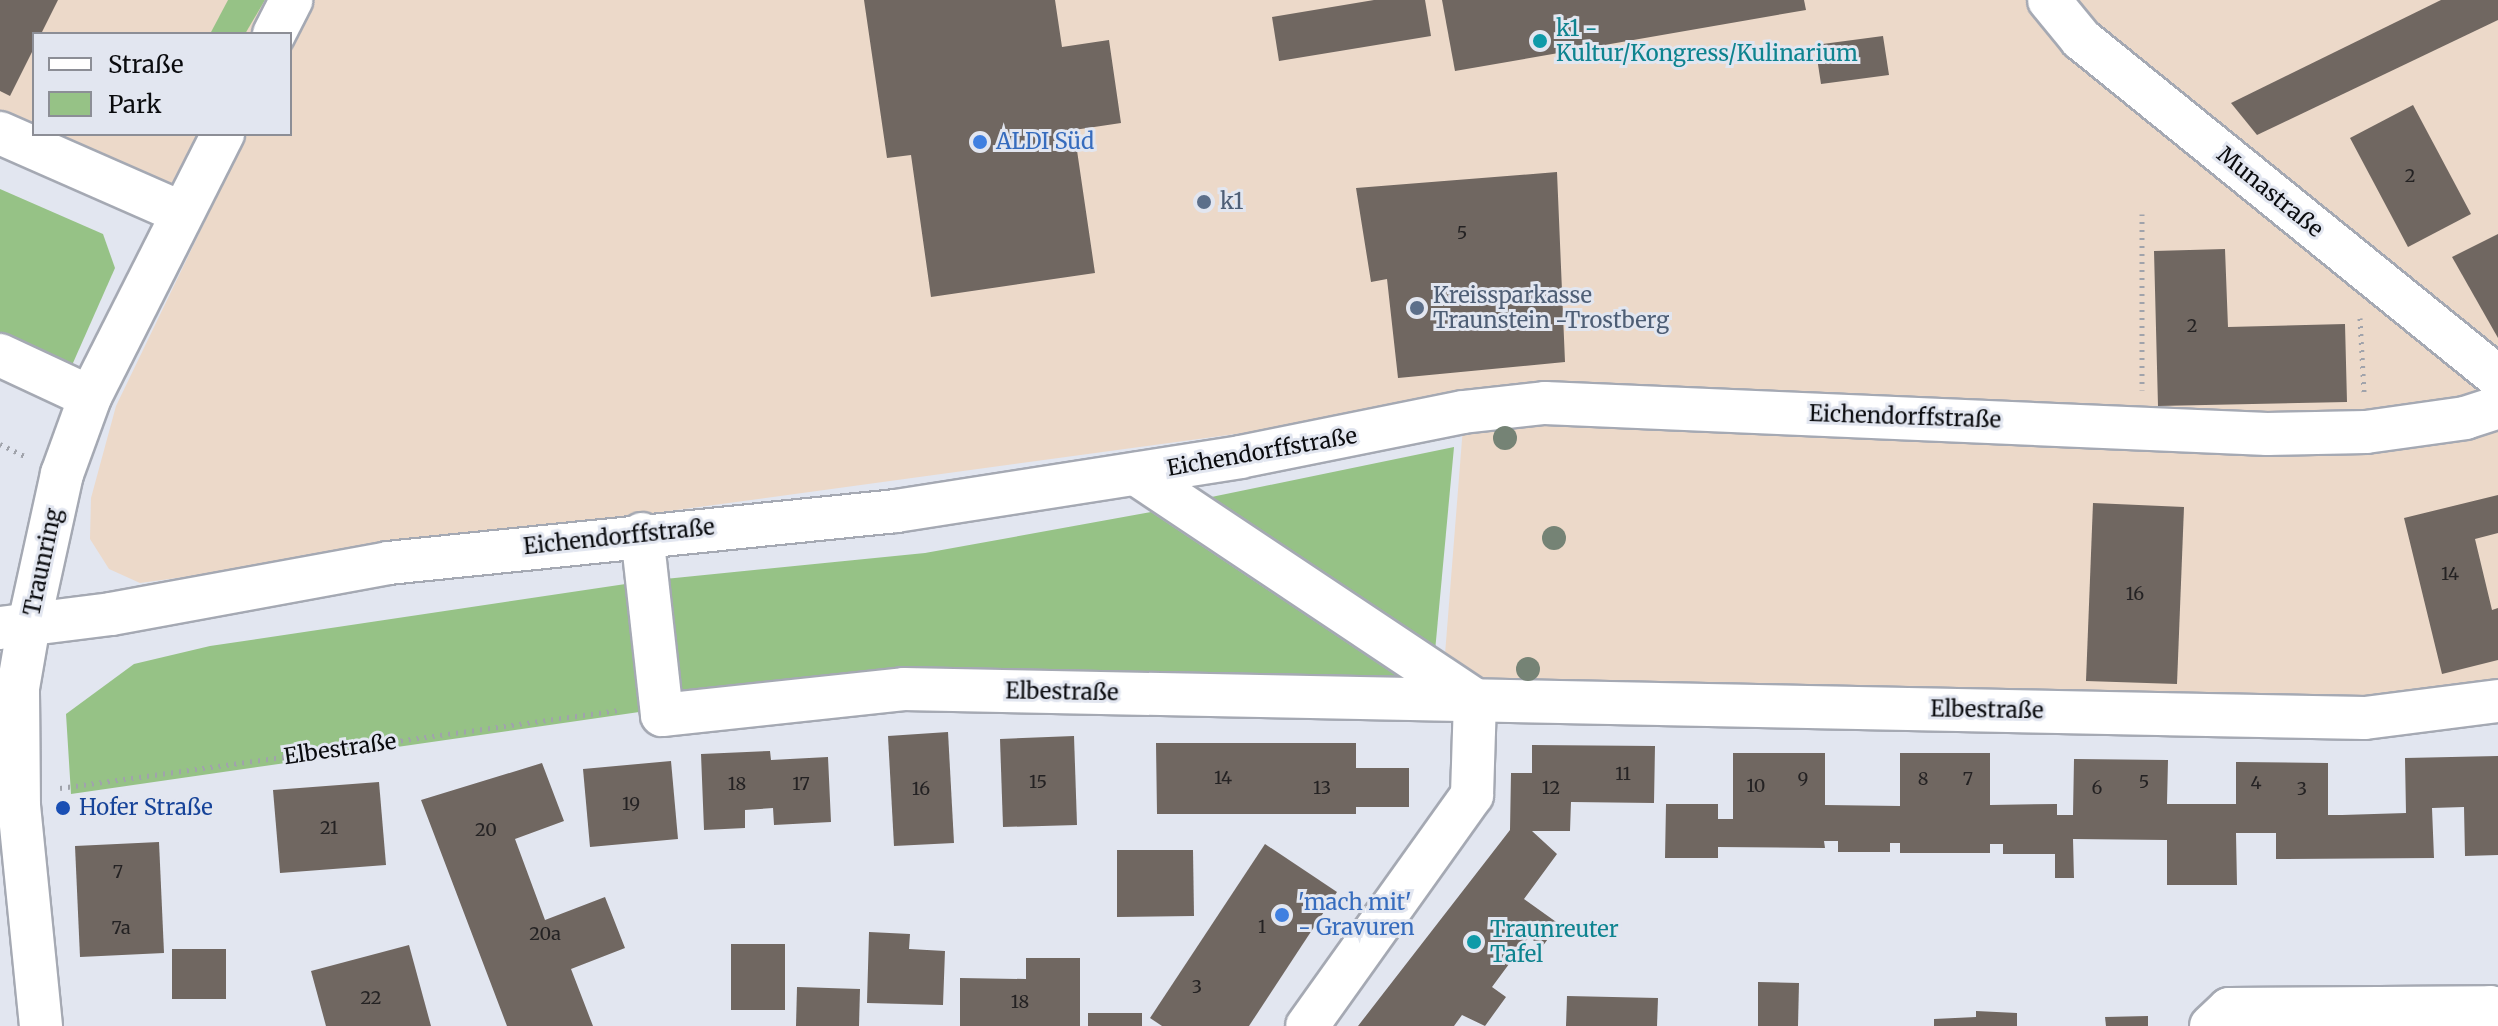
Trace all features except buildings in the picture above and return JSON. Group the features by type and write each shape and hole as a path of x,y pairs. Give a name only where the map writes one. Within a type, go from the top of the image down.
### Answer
{"street":[{"path":"275,32 291,0"},
{"name":"Munastraße","path":"2049,0 2081,39 2498,377"},
{"path":"0,133 182,213"},
{"name":"Traunring","path":"41,1026 12,804 18,688 15,626 62,474 90,397 222,136"},
{"path":"0,355 90,397"},
{"name":"Eichendorffstraße","path":"15,626 111,614 388,563 642,534 896,511 1136,474 1463,412 1545,403 2267,434 2366,432 2465,418 2498,407"},
{"path":"1136,474 1475,700 1472,795 1307,1026"},
{"path":"642,534 661,705"},
{"name":"Elbestraße","path":"661,705 662,715 904,689 2365,718 2498,701"},
{"path":"2211,1026 2229,1009 2491,1007 2498,1016"}],"path":[{"path":"2142,214 2142,427"},
{"path":"2339,249 2360,318 2366,432"},
{"name":"Elbestraße","path":"12,804 661,705"}],"shaded area":[{"path":"0,0 2498,0 2498,701 1441,705 1466,389 1265,430 140,583 109,569 90,539 91,498 116,406 209,213 44,136 292,136 292,32 32,32 32,130 0,115"}],"green space":[{"path":"228,0 265,0 246,32 211,32"},
{"path":"0,189 103,234 115,268 65,381 0,351"},
{"path":"1454,447 1434,662 1192,501"},
{"path":"1151,512 1421,692 669,707 655,580 925,553"},
{"path":"639,582 653,710 71,794 66,714 134,664 210,646"}],"place":[{"name":"k1 - Kultur/Kongress/Kulinarium","path":"1540,41"},
{"name":"ALDI Süd","path":"980,142"},
{"name":"k1","path":"1204,202"},
{"name":"Kreissparkasse Traunstein -Trostberg","path":"1417,308"},
{"name":"Hofer Straße","path":"63,808"},
{"name":"'mach mit' - Gravuren","path":"1282,915"},
{"name":"Traunreuter Tafel","path":"1474,942"}]}
